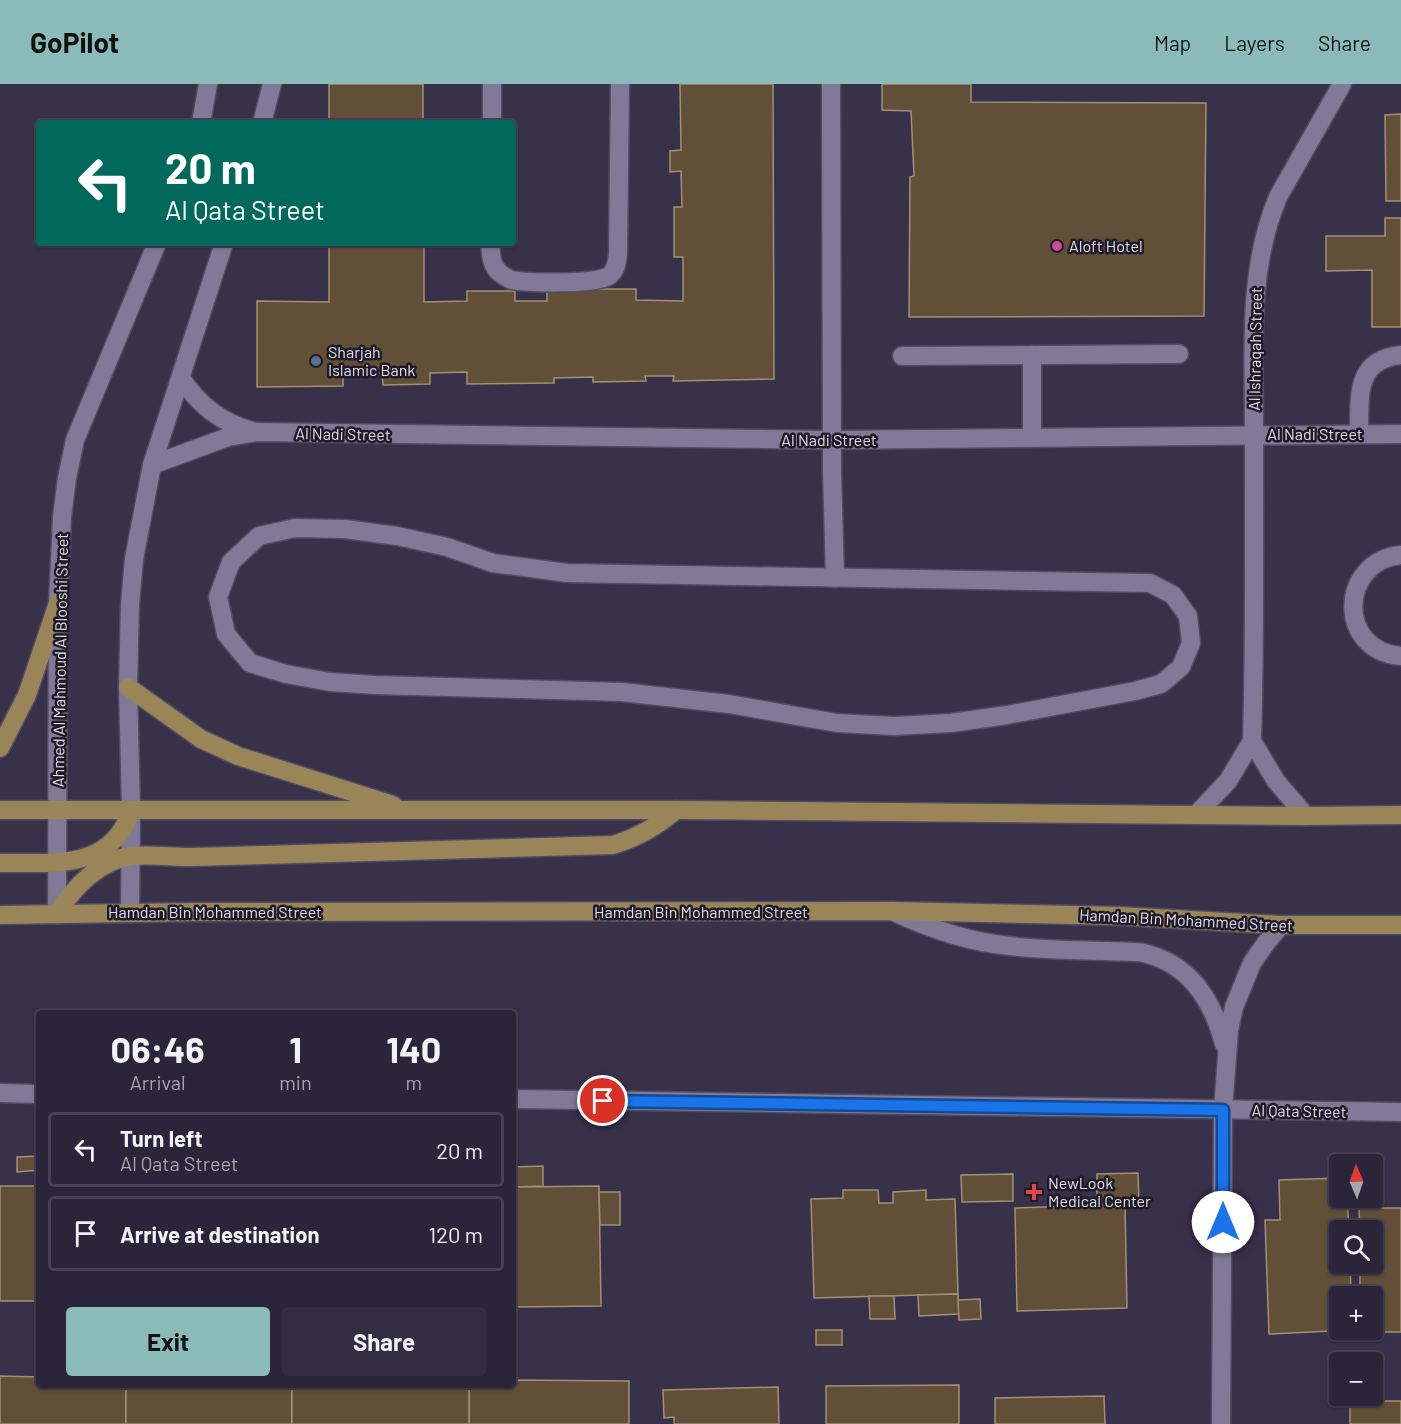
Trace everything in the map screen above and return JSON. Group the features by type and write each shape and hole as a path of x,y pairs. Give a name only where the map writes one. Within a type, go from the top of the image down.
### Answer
{"main road":[{"path":"0,748 27,695 58,603"},
{"path":"128,687 201,739 238,756 411,811"},
{"path":"0,810 676,810 1401,815"},
{"path":"0,863 80,860 100,853 116,840 131,810"},
{"path":"57,914 67,898 94,872 130,856 192,857 613,845 637,838 676,810"},
{"name":"Hamdan Bin Mohammed Street","path":"0,915 892,911 1120,916 1281,925 1401,925"}],"street":[{"path":"263,120 272,84"},
{"path":"492,84 492,120"},
{"path":"490,246 491,259 498,272 509,279 590,281 601,280 611,275 617,265 618,254 620,84"},
{"path":"831,84 832,440 835,578"},
{"name":"Al Ishraqah Street","path":"1252,741 1256,284 1265,235 1278,197 1342,84"},
{"path":"201,120 205,87"},
{"name":"Ahmed Al Mahmoud Al Blooshi Street","path":"57,914 58,603 62,517 67,478 75,440 156,246"},
{"path":"130,913 131,810 128,687 130,604 134,559 152,465 223,246"},
{"path":"902,356 1179,354"},
{"path":"1032,355 1032,437"},
{"path":"1359,434 1362,380 1370,367 1383,358 1401,356"},
{"name":"Al Nadi Street","path":"181,378 191,393 217,416 232,425 256,432"},
{"name":"Al Nadi Street","path":"152,465 228,437 256,432 832,440 1401,434"},
{"path":"295,528 345,530 397,536 447,547 493,563 567,573 835,578 1150,583 1173,595 1188,616 1191,643 1181,667 1161,684 1008,715 951,723 894,726 837,723 729,704 622,693 376,685 330,682 285,674 250,663 226,634 218,597 231,562 258,536 295,528"},
{"path":"1401,555 1390,556 1370,568 1356,588 1352,611 1358,630 1371,646 1390,656 1401,656"},
{"path":"1196,815 1228,781 1252,741 1276,781 1306,816"},
{"path":"892,911 950,935 981,942 1012,947 1143,953 1169,963 1192,979 1209,1001 1220,1027 1227,1054"},
{"path":"1221,1424 1223,1110 1229,1030 1234,1007 1252,963 1281,925"},
{"path":"0,1093 36,1094"},
{"name":"Al Qata Street","path":"516,1100 1401,1112"}],"building":[{"path":"329,84 423,84 423,120 329,120"},
{"path":"680,84 773,84 774,379 673,381 674,376 645,376 646,381 593,382 593,377 554,378 554,383 467,384 467,372 430,373 430,384 383,385 382,373 343,374 343,386 257,387 257,301 329,302 329,246 424,246 424,302 467,301 467,291 515,291 515,301 547,301 547,289 636,289 636,300 683,301 683,257 674,257 674,207 682,207 681,171 670,172 670,151 681,150"},
{"name":"Aloft Hotel","path":"882,84 971,84 971,102 1206,103 1204,316 909,317 910,177 914,176 911,111 882,110"},
{"path":"1401,114 1401,201 1386,201 1385,115"},
{"path":"1385,218 1401,218 1401,327 1372,327 1372,270 1326,271 1326,236 1385,236"},
{"path":"36,1156 36,1170 17,1172 17,1157"},
{"path":"543,1166 543,1186 516,1187 516,1167"},
{"path":"1138,1173 1139,1204 1097,1205 1097,1174"},
{"path":"1013,1174 1013,1201 962,1202 961,1175"},
{"path":"1329,1178 1329,1208 1348,1208 1348,1220 1329,1220 1329,1274 1350,1274 1351,1286 1329,1286 1329,1331 1269,1334 1265,1220 1280,1220 1279,1180"},
{"path":"0,1186 36,1186 36,1301 0,1301"},
{"path":"599,1186 601,1306 516,1307 516,1187"},
{"path":"843,1190 878,1190 879,1203 893,1203 893,1192 926,1190 926,1200 955,1199 958,1294 814,1298 811,1199 843,1198"},
{"path":"599,1192 620,1192 620,1225 600,1225"},
{"path":"1125,1205 1127,1308 1017,1311 1015,1208"},
{"path":"1359,1208 1401,1208 1401,1332 1383,1332 1383,1286 1360,1286 1360,1274 1383,1274 1383,1220 1360,1220"},
{"path":"958,1294 959,1314 919,1316 918,1295"},
{"path":"869,1296 894,1296 895,1319 870,1319"},
{"path":"980,1299 981,1319 959,1320 958,1300"},
{"path":"816,1330 842,1330 842,1345 816,1345"},
{"path":"0,1376 36,1377 36,1388 126,1388 126,1424 0,1424"},
{"path":"516,1380 629,1381 629,1424 469,1424 469,1388 516,1388"},
{"path":"959,1385 959,1424 826,1424 826,1386"},
{"path":"778,1387 779,1424 674,1424 674,1417 664,1418 663,1390"},
{"path":"126,1388 292,1388 292,1424 126,1424"},
{"path":"292,1388 469,1388 469,1424 292,1424"},
{"path":"1104,1396 1105,1424 995,1424 995,1398"},
{"path":"1383,1401 1401,1401 1401,1424 1350,1424 1350,1406 1383,1406"}],"place":[{"name":"Aloft Hotel","path":"1057,246"},
{"name":"Sharjah Islamic Bank","path":"316,361"},
{"name":"NewLook Medical Center","path":"1034,1192"}],"route":[{"path":"603,1101 1223,1110 1223,1222"}]}
